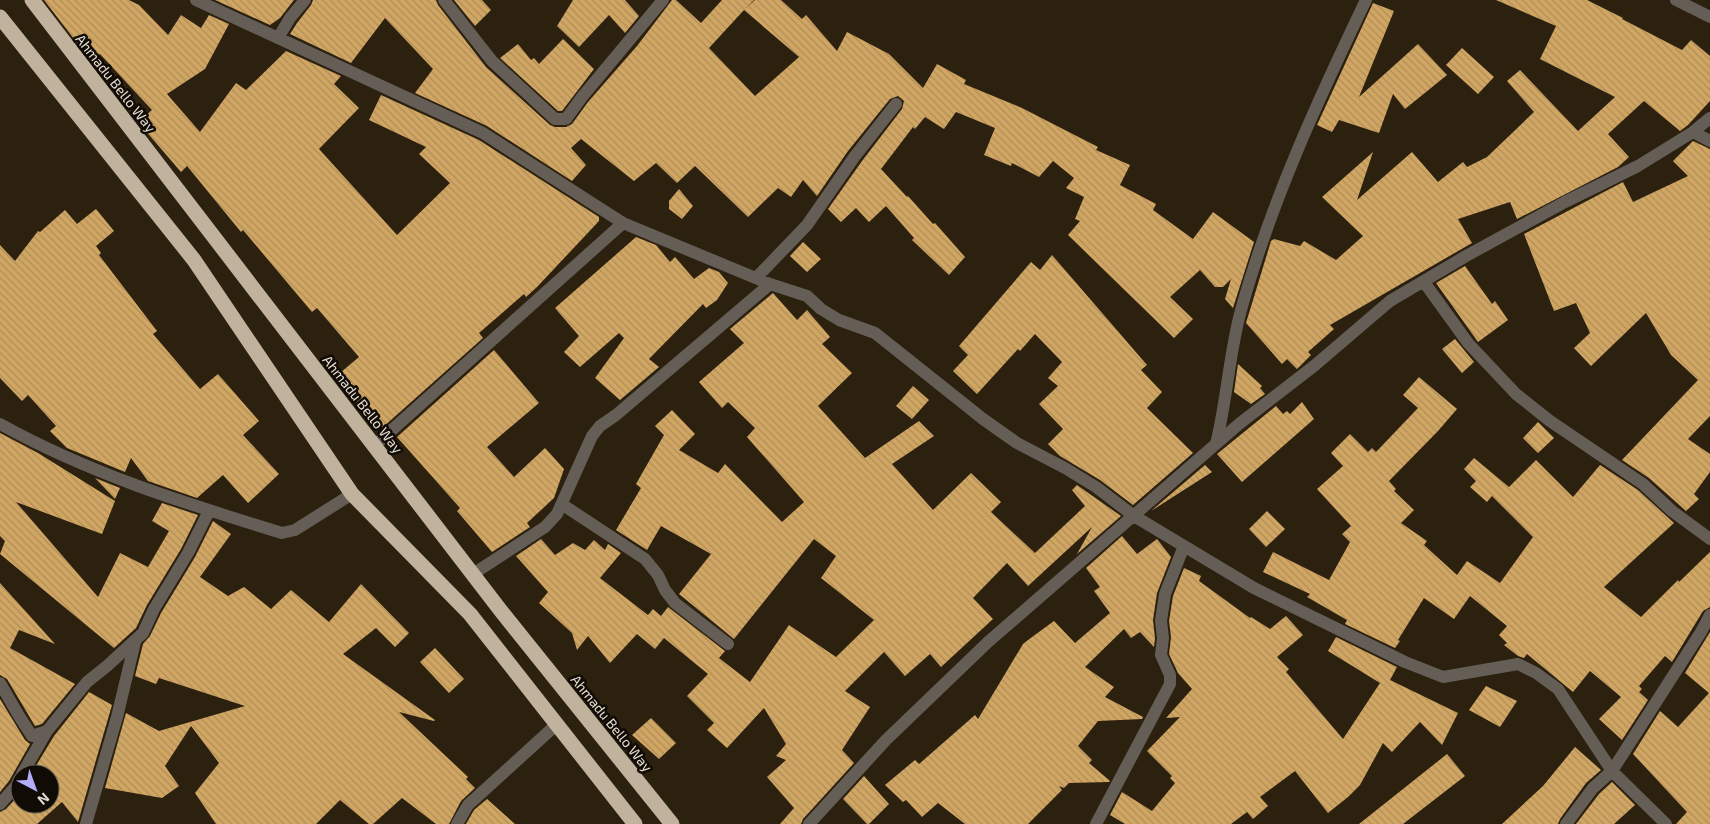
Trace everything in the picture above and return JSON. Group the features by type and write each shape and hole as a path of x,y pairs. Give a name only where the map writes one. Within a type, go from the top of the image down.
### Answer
{"highway":[{"name":"Ahmadu Bello Way","path":"32,0 473,574 672,824"},
{"path":"0,16 194,260 352,494 470,614 635,824"}],"street":[{"path":"196,0 483,133 623,223 770,284 807,296 821,309 839,320 875,333 983,419 1017,443 1065,468 1096,487 1134,516 1254,588 1405,662 1443,677 1518,664 1536,673 1558,689 1612,771 1666,824"},
{"path":"278,38 290,18 305,0"},
{"path":"444,0 492,61 555,119 566,119 662,0"},
{"path":"1216,444 1241,312 1266,232 1326,83 1366,0"},
{"path":"1676,0 1710,17"},
{"path":"757,277 807,225 855,156 896,104"},
{"path":"809,824 886,740 988,642 1134,516 1169,483 1247,417 1314,366 1390,301 1466,256 1556,207 1638,166 1693,132 1710,118"},
{"path":"1693,132 1710,141"},
{"path":"374,446 623,223"},
{"path":"1424,282 1468,342 1516,394 1550,421 1643,484 1672,511 1710,539"},
{"path":"473,574 545,527 557,514 563,505 592,436 600,426 616,415 770,284"},
{"path":"0,424 91,469 187,505 282,533 295,530 352,494"},
{"path":"563,505 645,559 658,575 665,590 675,603 728,644"},
{"path":"28,764 47,731 87,682 135,642 143,633 154,609 188,553 209,511"},
{"path":"1096,824 1170,684 1170,675 1161,655 1163,638 1161,621 1165,594 1184,546"},
{"path":"1566,824 1593,788 1612,771 1710,615"},
{"path":"86,824 117,717 135,642"},
{"path":"0,683 32,736 47,731"},
{"path":"457,824 468,805 556,725"},
{"path":"0,804 10,793"}],"building":[{"path":"44,0 129,0 139,5 168,35 181,15 201,28 209,15 229,24 205,69 167,94 200,132 236,83 246,90 286,51 341,76 334,84 359,108 319,149 397,235 450,183 419,154 426,147 369,120 381,95 479,140 599,217 599,221 537,287 526,297 524,294 479,333 483,338 382,428 373,418 371,420 352,398 350,399 334,378 359,357 317,308 312,312 243,230 241,232 187,166 181,172 138,122 152,110 100,54 91,61"},
{"path":"215,0 294,0 280,18 270,25"},
{"path":"313,0 436,0 486,67 550,125 566,127 572,124 588,102 637,46 672,0 676,0 701,23 722,0 754,0 746,8 755,0 781,0 802,19 806,15 837,51 847,32 889,54 923,88 937,64 966,80 964,84 1022,108 1098,147 1096,150 1130,165 1120,185 1156,204 1153,210 1193,239 1213,212 1254,242 1233,308 1225,299 1231,279 1223,287 1215,287 1200,270 1170,297 1193,319 1174,338 1068,235 1080,221 1075,219 1084,197 1066,188 1074,178 1053,161 1039,177 1012,163 1011,166 984,155 995,128 956,112 944,129 925,117 915,129 913,127 881,169 933,224 935,223 965,257 949,275 912,240 914,238 886,206 869,222 856,208 841,222 828,209 902,109 904,101 898,96 890,99 848,151 817,196 803,180 791,197 778,188 748,217 695,166 677,183 656,163 634,181 581,139 571,148 586,165 572,181 487,126 415,93 433,69 385,18 351,63 290,34","holes":["744,10 799,57 755,96 709,48"]},
{"path":"454,0 482,0 491,10 475,26"},
{"path":"573,0 625,0 639,16 625,33 609,15 579,47 557,26"},
{"path":"1496,0 1587,0 1682,50 1691,40 1710,56 1710,101 1680,131 1644,101 1608,134 1629,157 1618,167 1517,219 1510,202 1458,219 1472,243 1330,325 1334,329 1308,352 1311,355 1297,369 1287,359 1282,364 1246,323 1271,241 1274,239 1300,246 1304,241 1336,260 1363,236 1322,197 1373,152 1357,200 1412,152 1438,182 1463,162 1467,167 1487,157 1534,112 1507,81 1520,70 1578,131 1615,97 1540,59 1556,26"},
{"path":"1373,3 1394,11 1359,97 1418,44 1447,75 1405,109 1393,94 1379,133 1339,120 1332,132 1317,125"},
{"path":"563,39 594,69 562,111 558,111 500,58 518,44 531,60 534,58 539,64"},
{"path":"1462,48 1494,77 1478,94 1446,65"},
{"path":"1693,141 1710,149 1710,416 1688,439 1710,454 1710,472 1694,494 1699,499 1686,511 1649,478 1622,460 1698,380 1671,355 1646,313 1591,366 1574,348 1590,333 1576,303 1554,311 1524,234 1623,182 1633,202 1688,176 1673,161"},
{"path":"679,189 693,206 682,219 669,209 669,201"},
{"path":"96,209 114,231 96,246 101,253 99,255 157,331 153,334 200,389 218,374 259,421 243,435 279,474 248,503 223,475 197,498 148,481 131,458 125,472 67,448 50,431 56,426 28,395 22,401 0,378 0,245 15,261 38,231 40,232 65,210 77,224"},
{"path":"636,237 656,245 670,262 675,257 694,279 709,268 719,272 728,283 717,300 706,308 703,304 649,359 659,367 620,400 595,378 624,338 619,333 580,367 564,352 579,336 555,308"},
{"path":"803,242 821,259 807,272 790,256"},
{"path":"1052,255 1147,365 1141,370 1162,392 1147,408 1193,453 1133,505 1100,480 1060,456 1048,444 1063,429 1039,404 1058,386 1048,378 1062,362 1035,334 1020,351 1018,349 977,394 953,371 968,355 959,346 1031,262 1040,270"},
{"path":"1465,266 1492,304 1495,301 1508,320 1478,342 1436,283"},
{"path":"773,293 797,320 807,310 830,337 822,344 852,373 818,406 865,458 919,421 934,436 892,464 933,510 971,473 1001,502 991,512 1035,553 1085,506 1072,490 1077,485 1121,516 1077,554 1092,527 1028,586 1007,563 973,598 993,619 941,667 930,654 905,676 884,652 845,691 870,707 842,750 854,763 803,819 801,824 780,824 794,808 767,777 786,760 776,756 786,744 764,708 727,748 707,730 714,723 687,696 708,674 664,638 655,649 637,634 610,663 588,636 577,650 572,633 539,603 548,592 516,556 541,539 555,555 573,543 585,550 594,540 605,550 608,544 621,553 600,578 648,615 653,609 661,616 668,607 725,651 719,658 750,682 789,625 836,657 874,620 821,578 836,556 814,539 734,639 679,594 711,554 661,526 647,550 616,530 641,488 636,484 664,435 655,426 672,410 695,434 679,450 718,473 725,464 782,522 804,502 747,437 755,428 728,402 722,408 699,382 744,343 730,329"},
{"path":"1455,339 1474,362 1462,373 1442,349"},
{"path":"494,350 539,403 487,447 514,477 545,448 564,469 554,498 527,523 530,527 492,552 457,511 460,508 397,437"},
{"path":"1238,364 1262,386 1260,388 1265,394 1251,404 1234,392"},
{"path":"1419,377 1457,409 1389,481 1396,489 1394,491 1414,510 1401,523 1427,541 1424,545 1457,575 1467,561 1500,583 1533,537 1492,496 1487,502 1470,487 1476,481 1464,469 1474,458 1509,487 1536,460 1573,497 1600,465 1638,490 1674,523 1604,587 1641,617 1678,580 1679,582 1710,552 1710,607 1703,611 1672,662 1665,656 1639,686 1642,689 1639,692 1648,700 1622,740 1599,719 1621,697 1590,671 1573,692 1527,654 1524,658 1518,656 1504,645 1507,643 1499,635 1507,626 1470,596 1454,619 1424,598 1395,648 1345,624 1347,620 1307,597 1310,594 1263,572 1273,552 1329,580 1350,542 1342,534 1351,526 1317,489 1343,466 1331,453 1350,434 1368,452 1372,448 1376,452 1418,408 1403,395"},
{"path":"913,386 929,400 912,419 896,406"},
{"path":"1302,402 1314,419 1242,482 1217,454 1276,406 1283,414 1287,411 1290,414"},
{"path":"1538,422 1554,438 1538,453 1523,438"},
{"path":"0,433 38,453 115,501 102,534 16,502 98,597 120,553 148,567 169,531 152,521 162,503 198,515 136,628 114,648 0,554 5,541 0,536"},
{"path":"1205,465 1212,472 1151,511"},
{"path":"95,478 120,488 115,499"},
{"path":"1267,511 1285,529 1266,547 1249,529"},
{"path":"213,521 231,534 200,577 228,596 244,587 271,609 291,590 329,622 361,584 409,633 395,647 376,628 343,654 435,720 399,712 468,777 466,779 475,788 461,801 449,824 436,824 402,798 373,824 369,824 340,800 316,824 216,824 195,793 219,763 191,726 165,766 179,786 162,798 105,788 126,713 159,731 245,706 159,678 156,684 135,676 143,644 150,636 161,613 195,557"},
{"path":"1122,536 1137,554 1157,539 1171,557 1157,593 1153,620 1154,647 1140,632 1131,638 1124,629 1085,667 1114,687 1105,697 1143,717 1142,719 1098,721 1078,746 1092,760 1089,763 1110,781 1069,783 1064,788 1059,786 1062,790 1028,824 965,824 938,803 922,817 906,800 903,802 885,785 915,760 919,764 975,715 978,719 1023,644 1028,640 1054,621 1075,643 1110,613 1094,591 1100,587 1086,568"},
{"path":"1184,568 1201,576 1199,581 1250,618 1270,629 1286,616 1303,635 1277,657 1289,669 1286,672 1343,739 1380,683 1328,651 1336,637 1397,667 1390,680 1458,713 1442,745 1420,722 1392,752 1383,743 1360,785 1328,813 1295,771 1260,797 1268,806 1253,819 1247,812 1231,824 1125,824 1110,815 1122,792 1152,811 1175,783 1170,778 1172,776 1147,751 1180,717 1166,718 1192,689 1178,673 1169,654 1171,637 1169,621 1173,596"},
{"path":"0,583 55,644 19,630 10,648 75,684 42,724 35,726 7,679 0,675"},
{"path":"1710,632 1710,824 1676,824 1687,812 1633,754 1660,711 1678,727 1709,693 1685,673"},
{"path":"435,648 464,679 449,693 420,662"},
{"path":"1486,686 1517,701 1500,727 1469,710"},
{"path":"89,692 112,705 78,822 62,802 60,804 60,764 37,764 54,736"},
{"path":"0,699 25,740 30,744 19,764 10,764 10,779 0,792"},
{"path":"651,718 676,743 659,759 632,735"},
{"path":"1575,747 1601,770 1586,783 1558,824 1502,824 1543,786"},
{"path":"1447,754 1465,776 1403,824 1359,824"},
{"path":"864,776 889,804 869,824 843,799"},
{"path":"1612,782 1635,805 1614,824 1576,824 1599,794"},
{"path":"487,799 515,824 466,824 474,810"},
{"path":"10,805 10,814 48,814 37,824 0,824 0,812"}]}
